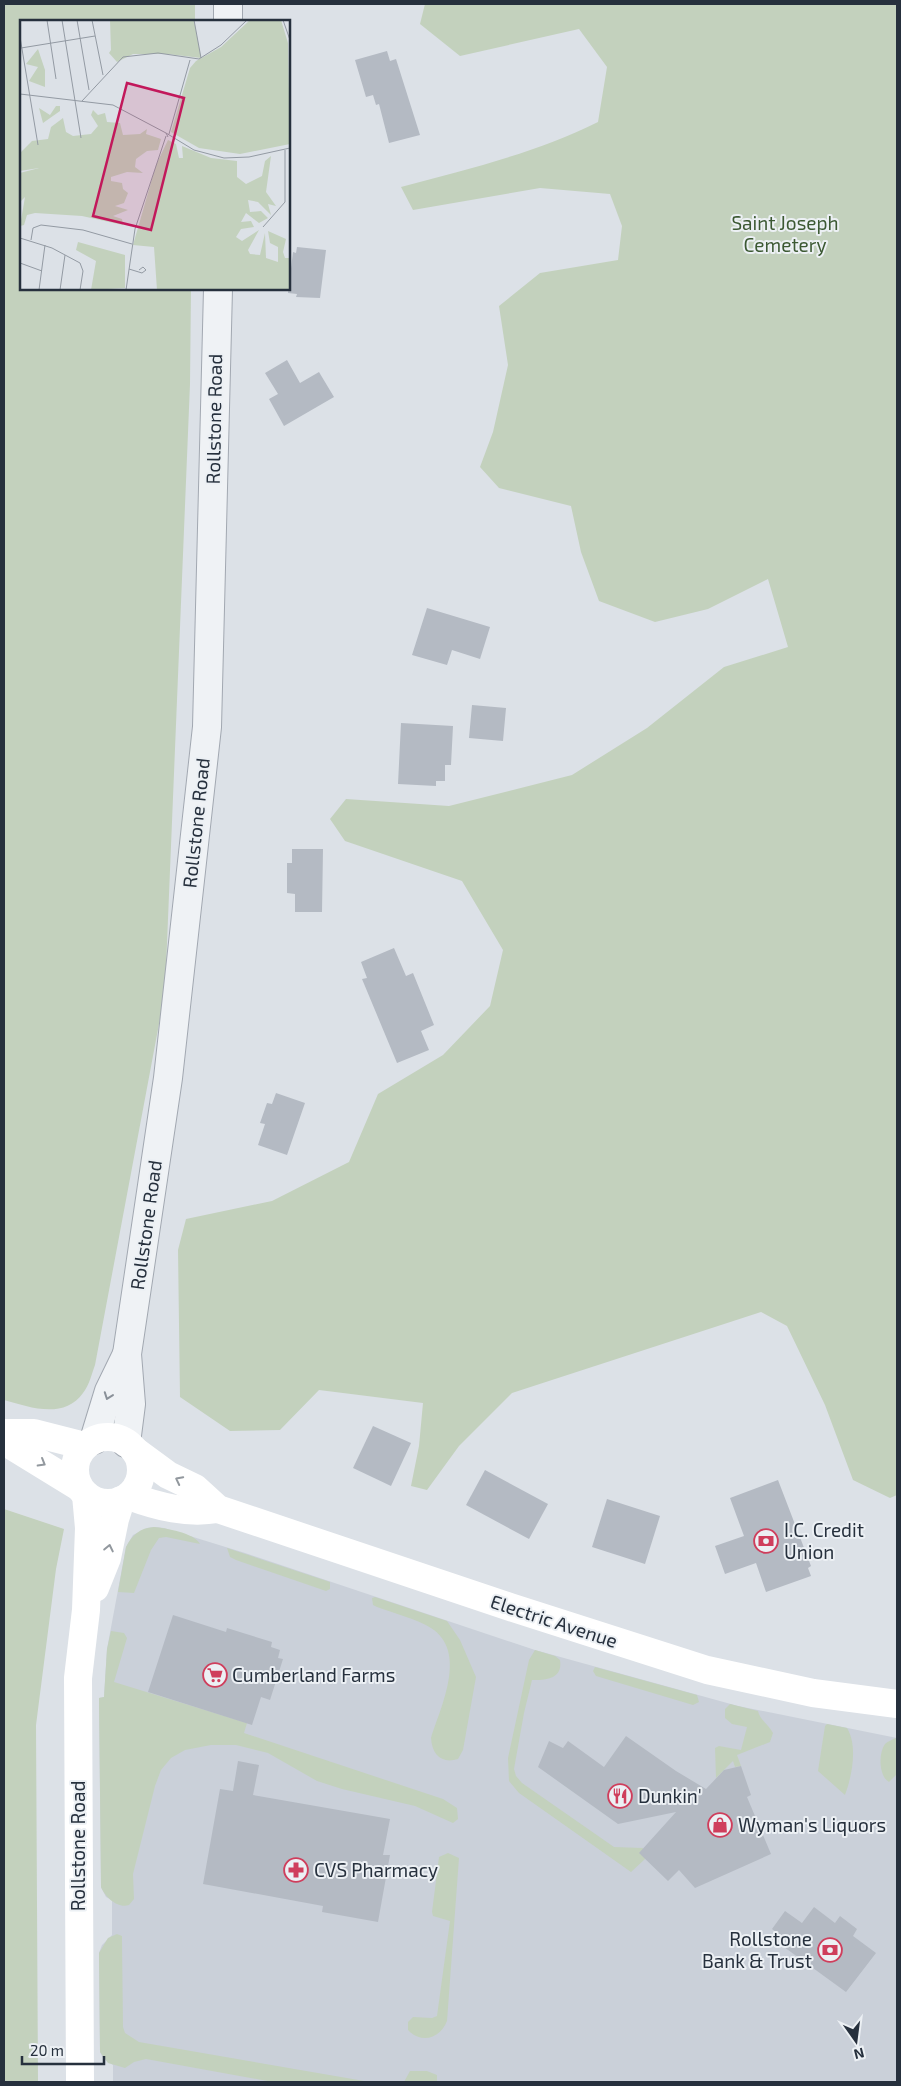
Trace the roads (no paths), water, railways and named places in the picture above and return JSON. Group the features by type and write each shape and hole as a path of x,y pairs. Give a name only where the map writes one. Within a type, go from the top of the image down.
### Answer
{"main road":[{"path":"4,1433 34,1433 90,1443"},
{"path":"4,1441 83,1491 103,1503 125,1498 136,1488 140,1479 140,1464 130,1446 116,1438 105,1437 90,1443 78,1455 75,1465 76,1477 83,1491"},
{"name":"Electric Avenue","path":"130,1446 168,1475 194,1488 218,1509 501,1604 707,1670 813,1693 897,1704"},
{"name":"Rollstone Road","path":"80,2082 78,1678 86,1610 89,1528 83,1491"},
{"name":"Electric Avenue","path":"125,1498 179,1510 200,1512 218,1509"},
{"name":"Rollstone Road","path":"86,1610 107,1558 115,1519 125,1498"}],"street":[{"path":"228,4 228,20"},
{"name":"Rollstone Road","path":"130,1446 131,1404 127,1354 168,1078 207,728 218,290"},
{"name":"Rollstone Road","path":"90,1443 109,1391 127,1354"}],"place":[{"name":"I.C. Credit Union","path":"766,1541"},
{"name":"Cumberland Farms","path":"215,1675"},
{"name":"Dunkin'","path":"620,1796"},
{"name":"Wyman's Liquors","path":"720,1825"},
{"name":"CVS Pharmacy","path":"296,1870"},
{"name":"Rollstone Bank & Trust","path":"830,1950"}],"park label":[{"name":"Saint Joseph Cemetery","path":"785,234"}]}
